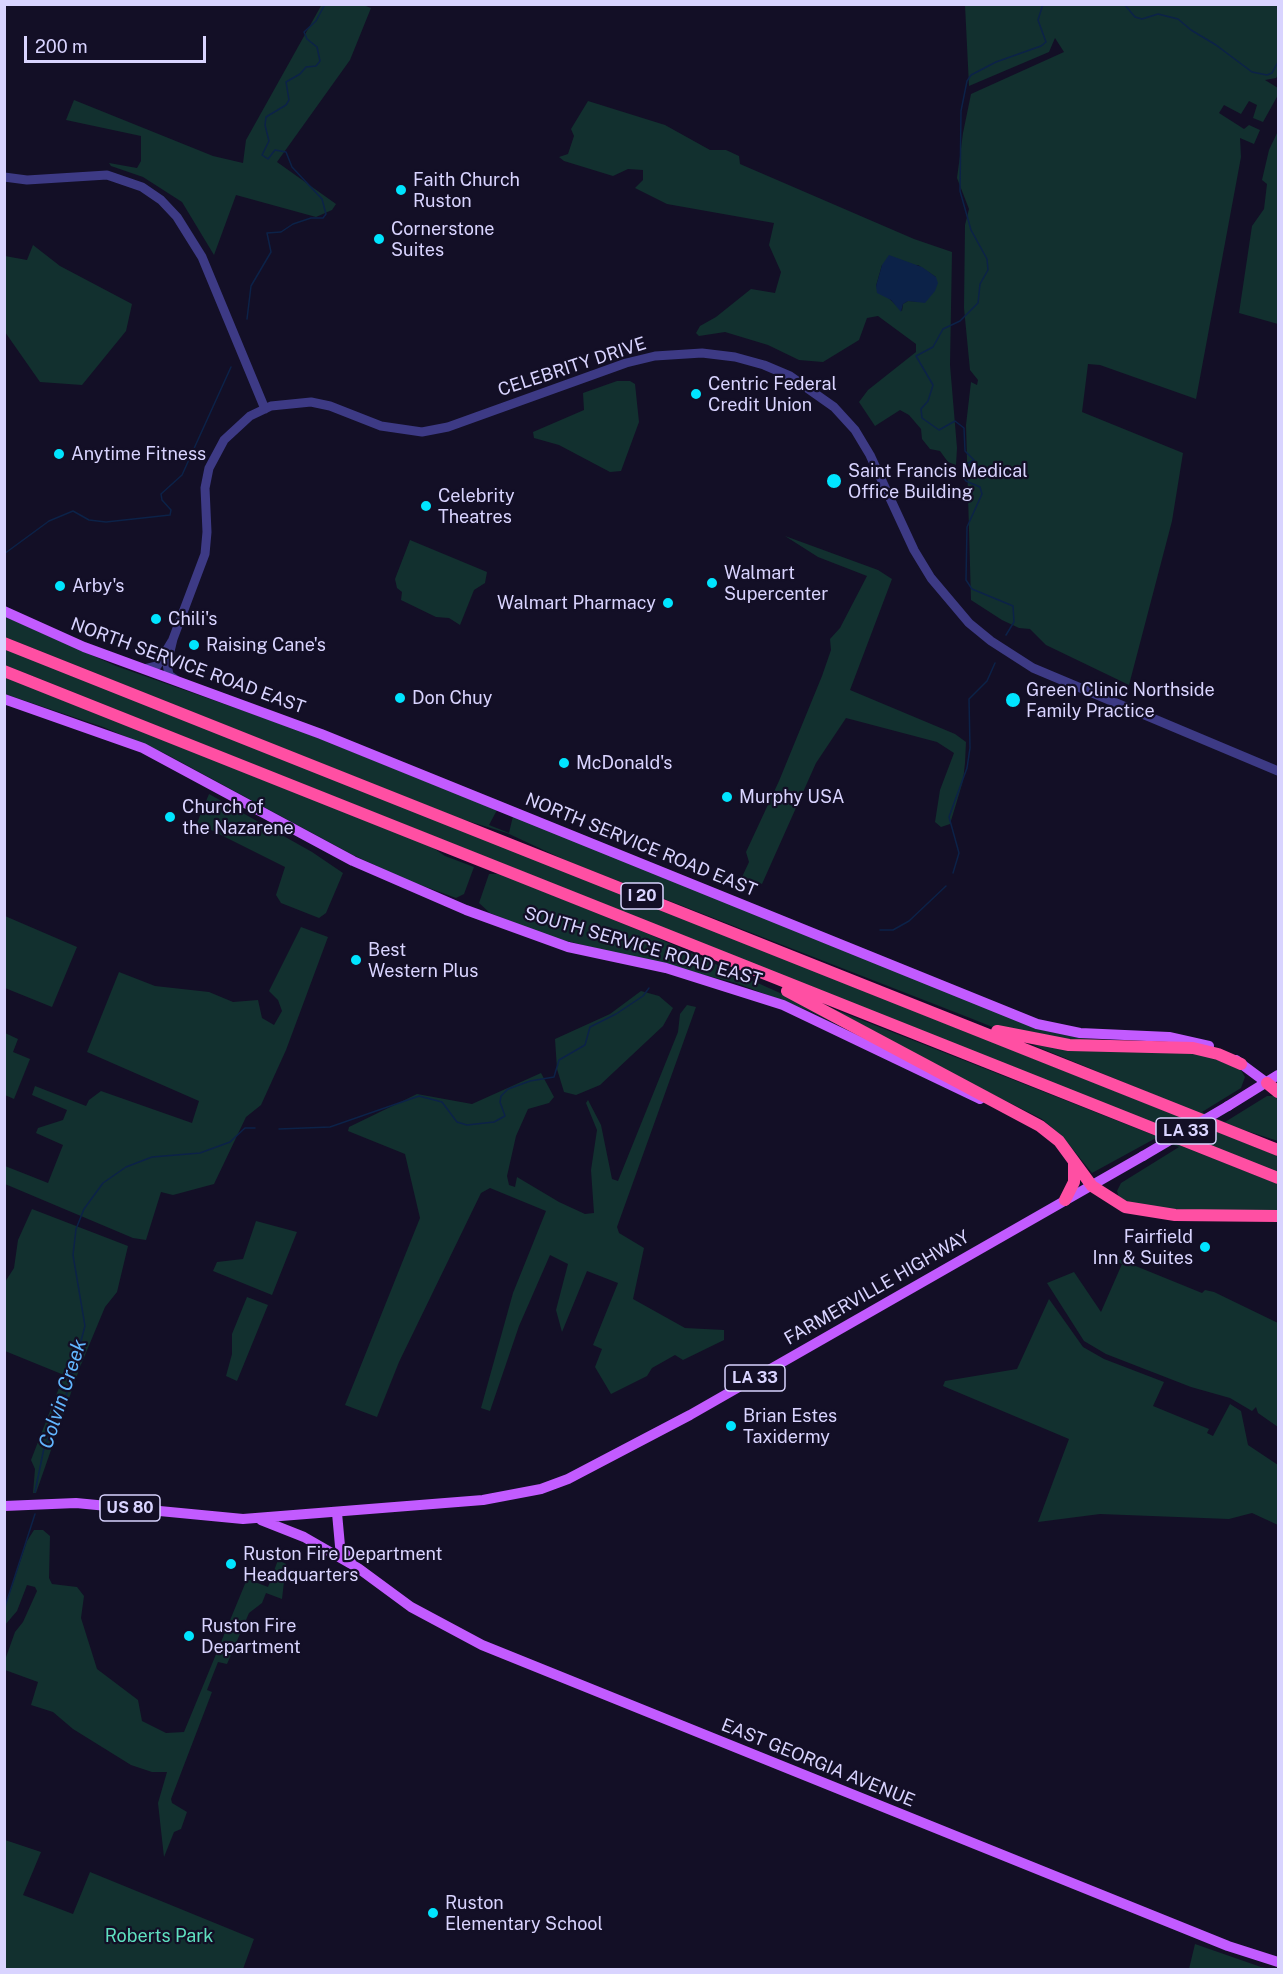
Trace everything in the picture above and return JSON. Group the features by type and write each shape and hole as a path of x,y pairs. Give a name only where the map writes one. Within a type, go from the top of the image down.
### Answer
{"highway":[{"name":"I 20","path":"4,643 1278,1150"},
{"name":"I 20","path":"4,671 1278,1178"},
{"path":"736,964 1050,1133 1092,1186 1125,1207 1159,1214 1278,1215"},
{"path":"969,1026 1069,1045 1193,1047 1241,1064"},
{"path":"1267,1083 1278,1092"},
{"path":"1065,1200 1074,1182 1072,1160"}],"main road":[{"name":"NORTH SERVICE ROAD EAST","path":"4,611 137,668 321,734 1037,1024 1080,1034 1183,1039 1216,1049 1267,1083"},
{"name":"SOUTH SERVICE ROAD EAST","path":"4,699 97,730 159,756 353,861 456,906 568,947 666,968 783,1005 962,1092 1011,1110"},
{"name":"FARMERVILLE HIGHWAY","path":"337,1513 483,1500 541,1489 568,1479 690,1415 1092,1186 1278,1076"},
{"name":"US 80","path":"4,1506 76,1503 255,1518 337,1513"},
{"path":"337,1513 340,1546 346,1557 358,1568"},
{"path":"255,1518 304,1537 358,1568"},
{"name":"EAST GEORGIA AVENUE","path":"358,1568 440,1624 511,1658 1228,1946 1278,1962"}],"street":[{"path":"4,177 27,180 107,175 142,187 161,200 177,217 202,257 265,409"},
{"name":"CELEBRITY DRIVE","path":"173,639 205,554 207,532 205,488 212,458 224,440 240,423 265,409 293,402 311,402 330,406 381,426 422,432 448,427 626,363 655,356 702,353 735,357 764,365 814,391 834,407 855,430 870,455 914,550 931,578 959,612 991,641 1042,672 1278,771"},
{"path":"137,668 156,667 173,639"},
{"path":"173,639 167,669 169,675 182,684"}],"green space":[{"path":"322,4 363,5 371,8 350,60 277,162 336,204 332,210 316,217 236,195 214,255 182,202 143,177 111,166 109,163 137,168 141,161 141,136 66,120 74,100 213,156 243,163 246,140"},
{"path":"965,5 1278,5 1278,75 1276,78 1265,80 1278,88 1278,95 1263,122 1253,118 1257,105 1249,101 1241,114 1224,105 1219,113 1244,129 1249,125 1260,130 1254,144 1240,138 1241,157 1196,399 1100,365 1088,364 1082,412 1183,453 1172,521 1129,685 1046,645 1030,629 1019,628 1002,620 971,600 966,425 971,382 977,385 978,380 970,370 964,308 965,225 969,209 957,178 963,133 971,94 1064,52 1055,38 1049,52 969,86"},
{"path":"588,101 665,125 710,150 726,150 739,156 740,164 914,239 952,252 950,365 957,448 956,465 948,462 940,451 930,449 922,439 921,429 909,415 900,410 875,426 859,402 868,390 916,352 916,344 878,316 867,318 859,340 823,362 799,360 768,345 725,332 699,336 696,333 700,326 716,317 751,289 775,293 781,272 769,245 774,223 667,204 635,188 643,180 643,170 628,169 613,176 564,161 559,157 568,154 574,136 571,129","holes":["882,265 918,265 936,277 925,302 908,301 903,304 902,311 876,286"]},
{"path":"1278,131 1278,324 1239,313 1252,226 1264,209 1267,184 1262,180 1269,150"},
{"path":"33,245 60,266 132,304 126,331 82,385 40,382 5,332 5,256 27,260"},
{"path":"617,381 630,381 635,384 639,422 621,471 610,472 559,445 534,438 533,432 584,410 583,393"},
{"path":"785,536 878,570 892,579 850,690 955,734 966,742 965,763 963,781 950,824 941,827 935,822 940,790 954,753 937,742 846,718 816,763 762,884 742,877 749,862 746,852 779,781 822,676 831,650 830,639 840,628 867,576 818,557"},
{"path":"410,540 487,572 485,583 474,590 460,625 449,618 436,617 401,600 402,592 397,588 395,579"},
{"path":"4,616 116,666 298,730 497,810 489,825 509,833 513,816 1046,1031 1080,1038 1118,1041 1079,1043 995,1028 567,861 507,833 461,819 5,637"},
{"path":"4,648 1278,1156 1278,1173 5,665"},
{"path":"5,677 432,847 445,856 474,867 464,894 456,898 407,880 353,855 164,753 103,727 5,694"},
{"path":"209,794 312,852 343,873 326,913 319,918 281,903 276,895 285,867 197,823"},
{"path":"489,874 500,874 651,935 800,1002 859,1035 807,1010 736,983 551,937 490,913 479,903"},
{"path":"5,916 77,947 52,1007 5,988"},
{"path":"301,927 328,937 286,1050 261,1105 246,1117 214,1184 173,1195 161,1192 146,1240 133,1238 5,1184 5,1166 48,1183 63,1145 36,1133 38,1128 63,1120 67,1110 32,1095 35,1086 86,1106 89,1100 101,1091 192,1123 199,1101 87,1052 119,972 155,986 209,992 233,1002 258,1000 262,1018 274,1025 282,1011 278,1000 269,991"},
{"path":"641,991 659,996 673,1008 663,1026 600,1085 576,1095 564,1092 557,1069 555,1039 610,1014"},
{"path":"687,1005 696,1007 617,1227 619,1233 644,1248 633,1299 685,1328 724,1330 724,1340 683,1360 675,1355 652,1368 647,1376 611,1394 595,1367 602,1349 593,1345 618,1283 587,1271 562,1332 556,1310 568,1264 550,1255 519,1326 490,1411 481,1408 513,1293 546,1211 490,1188 481,1193 399,1362 377,1417 345,1405 420,1218 405,1154 348,1131 349,1127 417,1094 472,1104 541,1073 554,1097 549,1103 528,1109 516,1136 507,1176 509,1185 515,1187 517,1177 559,1202 585,1214 594,1213 591,1170 597,1130 586,1103 588,1100 601,1125 612,1179 618,1181 678,1032 680,1014"},
{"path":"831,1008 1278,1184 1278,1212 1147,1209 1119,1198 1117,1191 1121,1183 1179,1147 1156,1138 1092,1173 1063,1137 1042,1119"},
{"path":"5,1033 18,1039 13,1052 30,1059 14,1099 5,1095"},
{"path":"1033,1045 1203,1054 1241,1070 1245,1077 1241,1088 1202,1112 1225,1122 1267,1096 1278,1096 1278,1141 1225,1124"},
{"path":"32,1209 128,1246 117,1292 105,1307 80,1367 36,1493 33,1493 35,1469 31,1460 64,1375 5,1351 5,1282 14,1268 18,1240"},
{"path":"256,1221 297,1232 272,1295 213,1271 217,1262 243,1259"},
{"path":"1111,1256 1202,1293 1205,1290 1214,1292 1278,1323 1278,1427 1258,1413 1256,1407 1252,1411 1230,1398 1191,1387 1106,1354 1084,1341 1047,1283 1074,1272 1101,1312 1122,1264 1110,1259"},
{"path":"247,1297 268,1305 237,1381 226,1376 232,1354 232,1334"},
{"path":"1049,1299 1083,1347 1104,1359 1164,1382 1153,1406 1209,1429 1207,1433 1213,1436 1230,1404 1241,1411 1248,1445 1278,1465 1278,1525 1252,1513 1229,1519 1100,1514 1038,1522 1069,1439 943,1386 945,1381 1017,1369"},
{"path":"34,1530 43,1530 50,1536 49,1578 52,1584 77,1587 84,1596 81,1618 97,1669 138,1700 142,1721 166,1733 184,1732 247,1579 268,1587 278,1560 286,1564 282,1599 266,1593 262,1603 249,1613 227,1664 218,1662 207,1690 212,1692 171,1799 172,1803 187,1812 181,1829 174,1832 164,1857 158,1803 167,1772 152,1772 131,1765 73,1729 53,1712 31,1705 38,1682 5,1670 5,1660 15,1632 23,1622 37,1591 35,1587 27,1585 17,1611 5,1625 5,1607 27,1541"},
{"name":"Roberts Park","path":"5,1840 41,1852 23,1895 73,1914 90,1872 254,1939 243,1969 5,1968"},
{"path":"1195,1944 1261,1967 1272,1969 1189,1969"}],"water":[{"path":"889,255 922,267 936,277 938,283 935,291 925,303 908,301 903,304 901,312 891,300 877,293 876,286 882,265"}],"waterway":[{"path":"247,319 251,286 271,252 267,233 281,232 293,224 311,218 323,218 326,214 322,199 292,167 286,152 275,150 268,159 262,155 269,141 265,125 266,117 286,105 289,100 286,82 300,74 306,67 316,66 320,61 317,47 307,39 304,32 316,21 325,4"},
{"name":"Colvin Creek","path":"1006,635 1014,622 1013,606 972,589 966,580 967,527 982,494 980,487 966,481 962,476 966,464 974,460 965,451 964,428 955,421 939,430 922,418 921,409 928,401 933,385 916,356 933,347 943,329 960,321 978,303 980,284 988,270 987,259 971,230 960,191 961,111 967,81 971,75 996,62 1041,46 1046,42 1038,20 1043,4"},
{"path":"1124,4 1135,17 1142,19 1158,14 1178,19 1252,72 1267,75 1272,73 1278,62"},
{"path":"4,554 49,521 73,511 89,520 106,522 170,515 171,510 162,500 161,494 182,475 231,367"},
{"name":"Colvin Creek","path":"953,873 959,853 949,817 967,768 970,748 969,699 987,681 995,663"},
{"name":"Colvin Creek","path":"880,930 893,930 909,921 946,886"},
{"name":"Colvin Creek","path":"279,1129 330,1127 419,1096 442,1102 457,1122 467,1125 494,1122 505,1116 500,1102 501,1096 508,1089 530,1081 554,1077 559,1060 585,1045 590,1027 616,1014 643,996 649,988"},
{"name":"Colvin Creek","path":"35,1492 44,1448 67,1393 85,1326 73,1255 76,1229 84,1209 103,1183 126,1167 152,1157 200,1153 230,1142 245,1128 255,1128"},
{"name":"Colvin Creek","path":"4,1610 35,1514"}],"place":[{"name":"Faith Church Ruston","path":"401,190"},
{"name":"Cornerstone Suites","path":"379,239"},
{"name":"Centric Federal Credit Union","path":"696,394"},
{"name":"Anytime Fitness","path":"59,454"},
{"name":"Saint Francis Medical Office Building","path":"834,481"},
{"name":"Celebrity Theatres","path":"426,506"},
{"name":"Walmart Supercenter","path":"712,583"},
{"name":"Arby's","path":"60,586"},
{"name":"Walmart Pharmacy","path":"668,603"},
{"name":"Chili's","path":"156,619"},
{"name":"Raising Cane's","path":"194,645"},
{"name":"Don Chuy","path":"400,698"},
{"name":"Green Clinic Northside Family Practice","path":"1013,700"},
{"name":"McDonald's","path":"564,763"},
{"name":"Murphy USA","path":"727,797"},
{"name":"Church of the Nazarene","path":"170,817"},
{"name":"Best Western Plus","path":"356,960"},
{"name":"Fairfield Inn & Suites","path":"1205,1247"},
{"name":"Brian Estes Taxidermy","path":"731,1426"},
{"name":"Ruston Fire Department Headquarters","path":"231,1564"},
{"name":"Ruston Fire Department","path":"189,1636"},
{"name":"Ruston Elementary School","path":"433,1913"}]}
